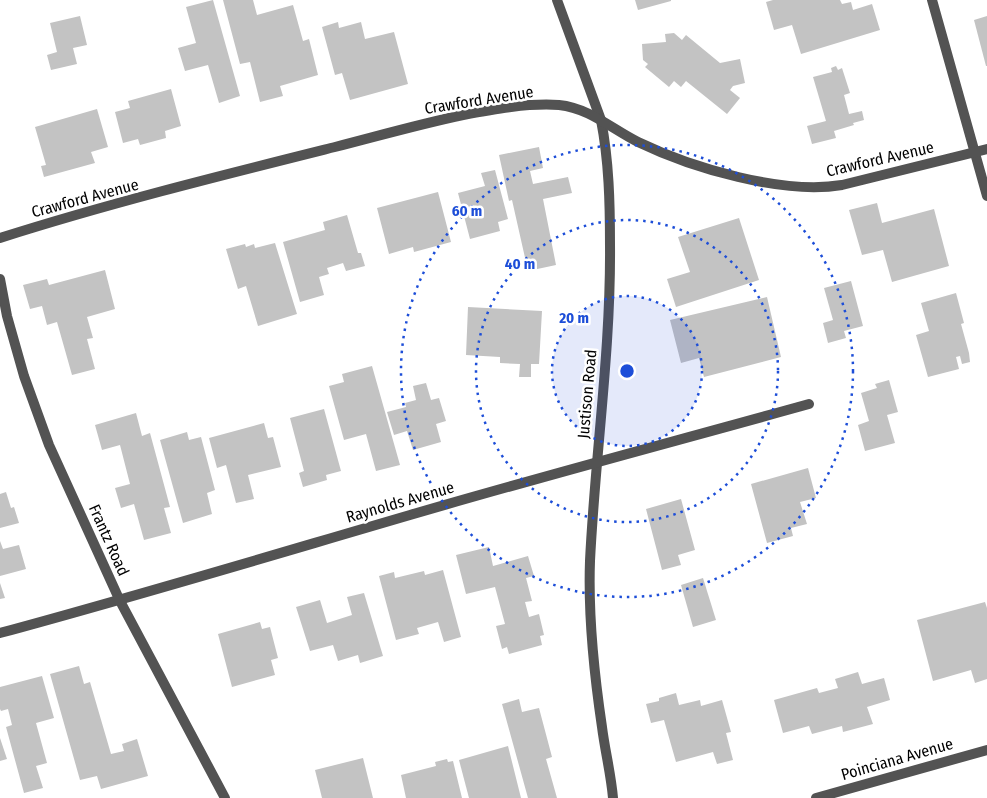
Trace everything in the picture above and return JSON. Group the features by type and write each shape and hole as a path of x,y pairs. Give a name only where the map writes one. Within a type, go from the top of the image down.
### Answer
{"street":[{"name":"Justison Road","path":"557,0 601,120 609,197 610,280 607,346 596,462 590,562 591,613 600,717 613,798"},
{"path":"932,0 987,196"},
{"name":"Crawford Avenue","path":"0,238 37,226 413,126 522,106 560,105 574,108 601,120 638,142 686,160 756,180 790,187 820,188 842,185 987,149"},
{"name":"Frantz Road","path":"0,280 15,347 33,404 55,457 120,601 225,798"},
{"name":"Raynolds Avenue","path":"0,633 120,601 412,514 809,404"},
{"name":"Poinciana Avenue","path":"816,798 987,750"}],"building":[{"path":"213,0 240,96 219,103 208,65 185,71 178,48 196,43 186,7"},
{"path":"223,0 253,0 257,15 293,5 303,41 309,39 318,75 280,86 283,96 260,102 250,62 240,64"},
{"path":"635,0 671,0 671,1 638,10"},
{"path":"773,0 840,0 842,4 851,2 853,10 872,4 880,30 801,54 792,25 774,30 766,2"},
{"path":"80,16 87,45 73,48 77,64 51,70 47,55 57,52 50,23"},
{"path":"987,16 987,66 986,66 974,20"},
{"path":"338,22 339,28 361,22 365,39 394,32 408,84 350,100 342,73 335,75 322,27"},
{"path":"674,33 682,40 686,35 720,63 740,59 745,83 733,86 730,90 740,98 727,114 686,81 681,87 674,81 669,87 645,67 648,64 643,60 642,44 666,42 665,34"},
{"path":"836,66 838,70 842,68 850,93 844,95 849,114 862,111 864,120 834,131 836,138 812,144 807,126 826,121 813,77 832,72 831,68"},
{"path":"171,89 181,126 165,131 166,138 140,145 138,139 123,143 115,112 130,108 128,101"},
{"path":"97,109 108,147 91,152 95,163 44,177 41,166 46,165 35,127"},
{"path":"539,147 543,168 530,171 533,184 568,177 572,193 543,199 556,265 528,271 512,200 509,201 499,155"},
{"path":"495,170 508,219 498,222 500,231 470,239 458,193 485,186 481,173"},
{"path":"438,192 451,242 414,252 413,247 389,254 377,208"},
{"path":"877,203 882,223 934,209 949,266 892,282 883,250 862,255 849,210"},
{"path":"347,215 358,253 361,253 365,266 346,271 343,263 327,268 329,274 319,277 324,295 300,302 283,242 325,230 323,222"},
{"path":"739,218 759,280 676,307 667,279 690,272 678,237"},
{"path":"275,243 297,314 258,326 246,286 238,289 226,249 245,244 246,247 254,244 255,248"},
{"path":"105,270 115,309 87,317 93,338 87,339 95,369 72,375 57,322 47,325 42,306 30,309 23,285 47,279 49,285"},
{"path":"851,281 863,326 844,331 846,338 828,343 823,323 833,320 824,288"},
{"path":"956,293 964,323 961,324 970,362 962,364 960,356 956,357 959,369 928,377 916,335 929,331 921,303"},
{"path":"767,297 781,357 704,377 699,358 681,363 670,320"},
{"path":"468,307 542,311 539,364 531,364 531,377 519,377 520,364 500,363 500,357 466,355"},
{"path":"372,366 400,465 376,471 366,434 344,440 329,386 344,382 342,374"},
{"path":"889,380 898,412 887,415 895,443 865,451 858,425 869,421 861,393 877,388 875,384"},
{"path":"426,383 431,400 439,398 446,421 436,424 441,442 413,450 407,431 394,435 387,412 406,407 405,403 416,400 413,386"},
{"path":"324,409 341,471 326,475 327,480 303,487 299,473 304,471 290,418"},
{"path":"136,413 142,436 150,433 170,507 164,508 171,533 144,540 134,504 121,508 115,488 130,484 120,445 102,450 95,425"},
{"path":"264,423 268,438 273,437 281,467 248,475 254,499 236,503 226,465 217,468 209,438"},
{"path":"187,432 189,440 201,437 215,490 207,493 212,514 183,523 160,440"},
{"path":"808,468 816,498 800,502 807,524 791,528 793,536 767,543 751,484"},
{"path":"6,492 11,508 14,507 19,523 0,528 0,494"},
{"path":"681,499 695,550 678,555 681,565 662,570 646,509"},
{"path":"0,541 3,549 19,545 26,569 0,576"},
{"path":"489,547 493,566 528,556 534,576 526,578 532,601 525,602 529,617 539,614 544,635 540,636 542,645 509,654 507,647 502,649 496,626 505,624 495,587 466,594 456,555"},
{"path":"443,570 461,637 444,642 438,622 417,628 419,634 396,640 379,576 394,572 395,578 424,571 425,575"},
{"path":"703,578 716,620 693,627 681,585"},
{"path":"0,583 5,598 0,599"},
{"path":"364,593 383,656 360,663 358,655 338,661 333,645 310,651 296,607 320,600 327,623 352,615 347,597"},
{"path":"985,602 987,608 987,679 975,683 971,670 933,681 917,620"},
{"path":"260,622 262,629 270,627 278,658 271,660 275,675 232,687 218,634"},
{"path":"79,666 84,684 90,682 111,754 124,751 122,744 137,739 148,776 101,789 97,776 80,780 50,674"},
{"path":"858,672 862,684 884,678 890,700 867,707 873,724 843,732 842,726 812,734 809,726 783,733 774,700 817,688 819,693 838,688 835,679"},
{"path":"42,676 54,718 36,723 47,763 36,766 43,788 24,793 6,727 12,725 8,709 1,711 0,709 0,687"},
{"path":"676,693 679,705 700,700 701,706 722,700 731,732 726,733 733,760 717,764 713,752 676,762 664,720 651,723 646,704 659,701 659,698"},
{"path":"519,699 522,712 539,708 552,757 546,759 557,798 528,798 502,704"},
{"path":"0,738 7,759 0,761"},
{"path":"508,746 521,798 469,798 459,760"},
{"path":"363,758 373,798 322,798 315,770"},
{"path":"447,759 448,762 453,761 462,798 406,798 401,775 436,766 435,762"}]}
